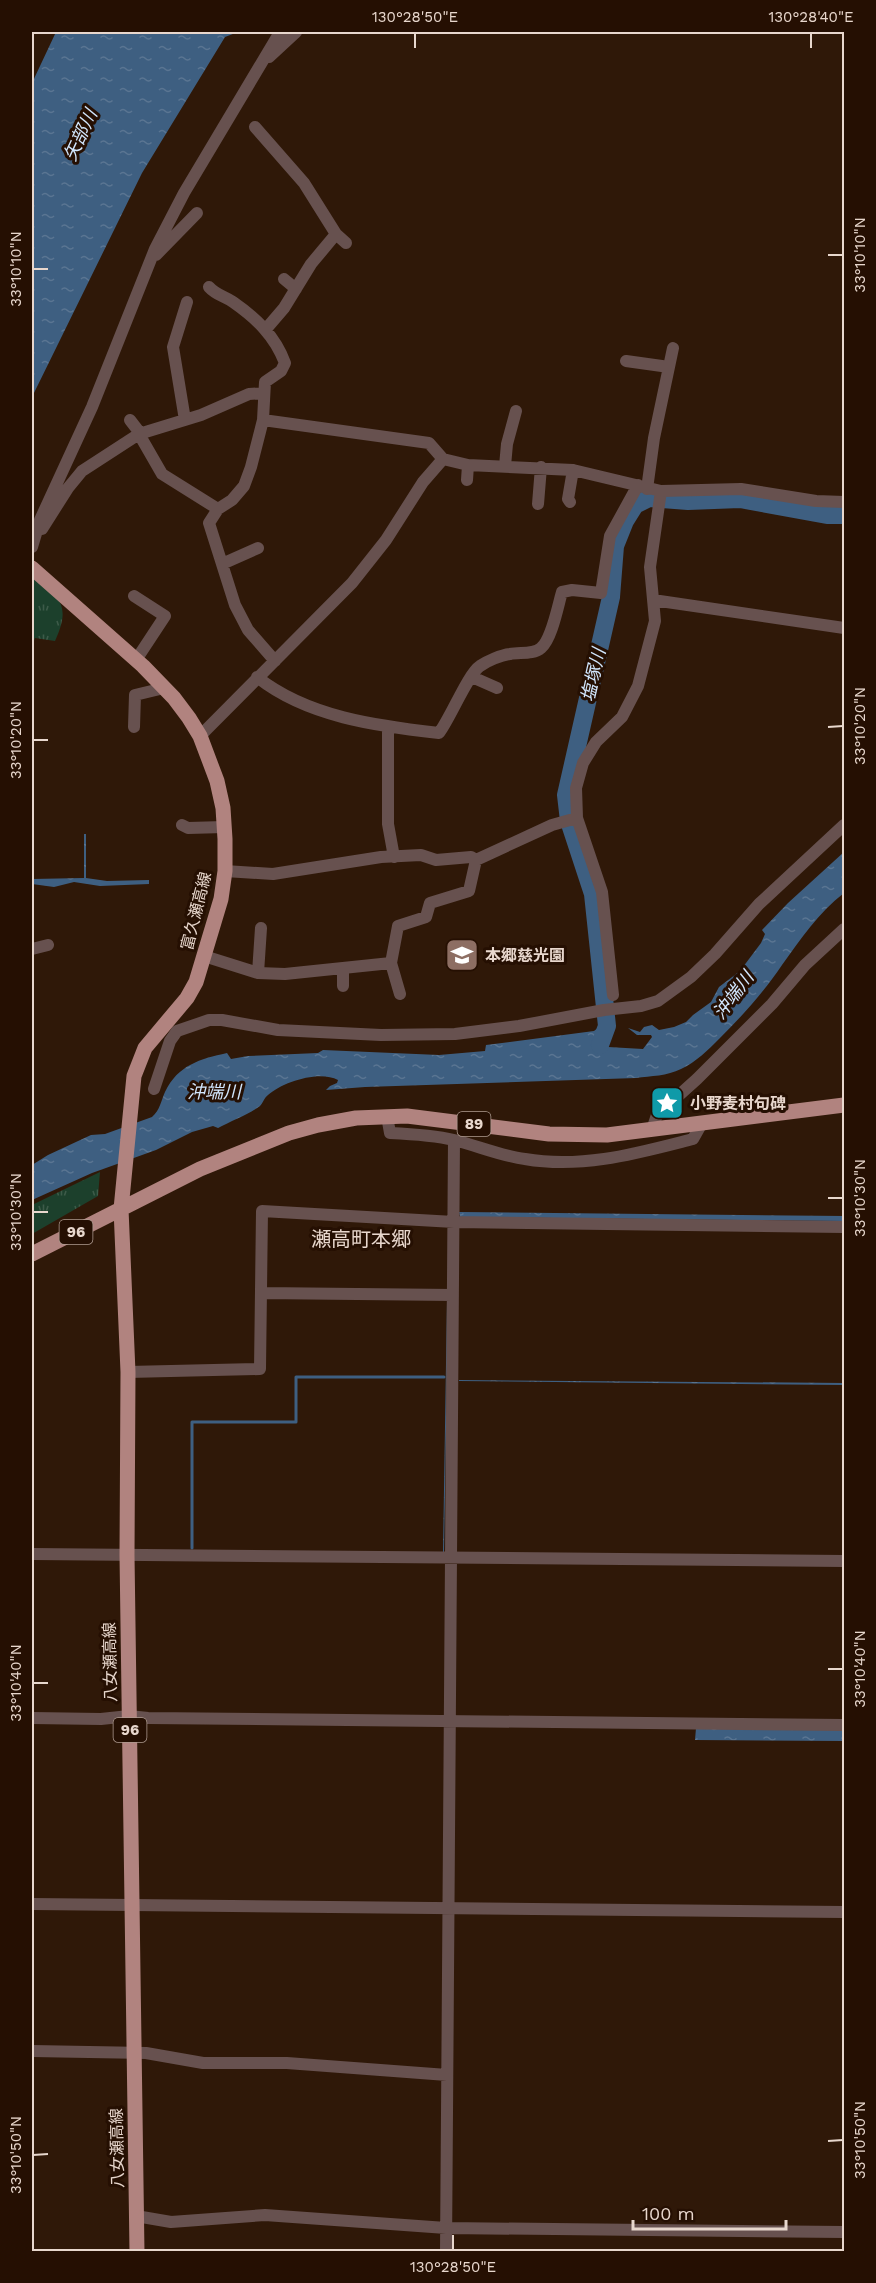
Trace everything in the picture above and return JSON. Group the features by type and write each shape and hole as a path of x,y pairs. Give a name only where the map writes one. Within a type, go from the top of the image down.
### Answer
{"main road":[{"name":"富久瀬高線","path":"32,567 136,660 189,718 200,736 217,781 224,827 225,871 218,912 196,982 187,998 146,1048 134,1076 121,1209"},
{"name":"89","path":"121,1209 200,1169 289,1133 356,1118 407,1116 549,1134 607,1135 844,1105"},
{"name":"96","path":"32,1254 121,1209"},
{"name":"八女瀬高線","path":"121,1209 128,1372 127,1555 136,2252"}],"street":[{"path":"32,545 40,520 92,407 151,259 184,193 280,32"},
{"path":"262,60 270,57 296,32"},
{"path":"255,127 304,183 336,234 346,243"},
{"path":"151,259 197,213"},
{"path":"266,329 284,308 311,264 336,234"},
{"path":"284,279 296,289"},
{"path":"209,287 266,329 279,345 285,363 281,371 265,382 263,420 244,486 232,500 218,509 209,523 235,605 248,630 274,661"},
{"path":"185,420 173,347 187,302"},
{"path":"257,677 269,686 312,708 388,727 439,733 449,720 479,666 509,654 534,651 542,647 548,637 562,592 572,590 601,593 610,536 642,487 673,348"},
{"path":"626,361 669,367"},
{"path":"32,545 68,488 82,471 139,433 185,420 249,394 263,393"},
{"path":"502,469 516,411"},
{"path":"130,420 139,433 154,465 162,474 218,509"},
{"path":"263,420 429,442 443,459 468,465 502,469 541,467 573,470 661,491 741,489 816,501 844,502"},
{"path":"200,736 352,583 387,540 423,482 443,459"},
{"path":"467,480 468,465"},
{"path":"538,504 541,467"},
{"path":"570,502 568,499 573,470"},
{"path":"613,995 602,892 577,818 576,788 583,762 596,742 622,717 639,686 655,621 650,567 661,491"},
{"path":"222,564 258,548"},
{"path":"134,596 165,616 136,660"},
{"path":"653,600 844,628"},
{"path":"472,676 497,688"},
{"path":"134,727 135,695 164,688"},
{"path":"388,727 388,824 394,857"},
{"path":"476,860 552,825 577,818"},
{"path":"182,825 188,828 224,827"},
{"path":"160,1030 209,1020 222,1020 278,1029 381,1035 455,1034 519,1026 604,1010 641,1006 658,1001 691,977 715,954 759,904 844,825"},
{"path":"225,871 273,874 381,857 421,855 436,860 471,857 476,860"},
{"path":"400,994 391,963 398,926 426,917 430,903 469,891 476,860"},
{"path":"258,973 261,928"},
{"path":"652,1130 657,1115 697,1079 772,1004 806,965 844,929"},
{"path":"32,949 48,945"},
{"path":"204,956 258,973 285,974 391,963"},
{"path":"343,968 344,986"},
{"path":"154,1089 170,1041 177,1031 191,1025"},
{"path":"387,1116 390,1133 423,1134 454,1140 525,1160 570,1162 610,1159 693,1139 702,1123"},
{"path":"446,2252 454,1140"},
{"path":"128,1372 260,1369 262,1211 454,1222 844,1227"},
{"path":"261,1293 453,1295"},
{"path":"32,1554 844,1561"},
{"path":"32,1718 101,1719 129,1716 844,1725"},
{"path":"32,1904 449,1906 844,1912"},
{"path":"32,2050 133,2052 202,2063 287,2063 447,2075"},
{"path":"136,2216 171,2222 265,2216 446,2228 844,2232"}],"green space":[{"path":"32,574 56,596 62,610 62,618 55,641 35,638 32,646"},
{"path":"100,1172 98,1196 32,1234 32,1205"}],"water":[{"name":"矢部川","path":"56,32 238,32 225,37 142,173 32,397 32,83"},
{"path":"84,834 86,834 86,878 107,881 149,880 149,884 100,886 74,882 54,887 32,884 32,879 84,878"},
{"name":"沖端川","path":"844,852 844,893 810,927 768,985 737,1021 702,1055 676,1071 636,1078 326,1090 338,1080 321,1076 311,1077 275,1090 260,1106 218,1128 213,1126 192,1132 156,1150 92,1173 32,1200 32,1165 91,1135 105,1134 152,1117 176,1075 199,1061 217,1055 227,1053 231,1059 248,1056 318,1053 323,1050 439,1055 485,1051 486,1045 594,1031 604,1023 613,1023 607,1039 608,1047 643,1049 652,1037 651,1035 637,1035 628,1028 640,1032 644,1027 652,1025 659,1030 674,1027 686,1022 711,1002 719,987 740,971 761,943 765,934 762,930"},
{"path":"459,1212 844,1216 844,1221 460,1217"},
{"path":"447,1301 448,1301 443,1553"},
{"path":"459,1381 844,1383 844,1385"},
{"path":"696,1728 844,1729 844,1741 695,1740"}],"waterway":[{"name":"塩塚川","path":"600,1045 607,1026 593,894 569,821 566,795 611,597 615,546 625,521 635,505 649,498 688,501 740,499 827,515 844,515"},
{"path":"192,1548 192,1422 296,1422 296,1377 444,1377"}],"place":[{"name":"本郷慈光園","path":"462,955"},
{"name":"小野麦村句碑","path":"667,1103"}],"district":[{"name":"瀬高町本郷","path":"361,1239"}]}
